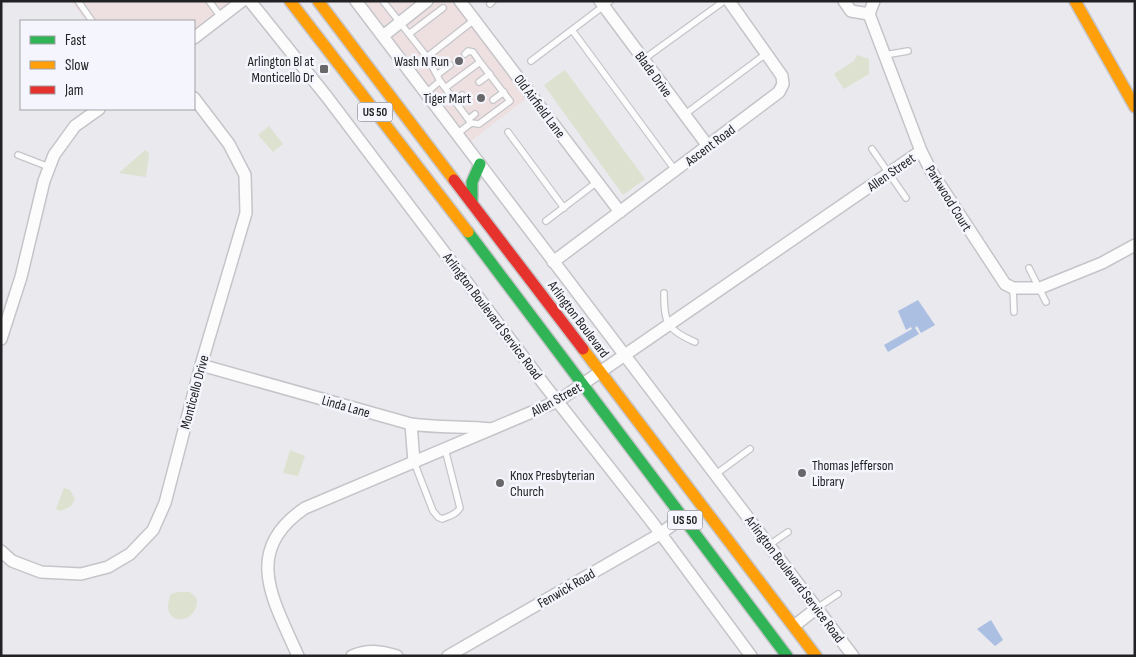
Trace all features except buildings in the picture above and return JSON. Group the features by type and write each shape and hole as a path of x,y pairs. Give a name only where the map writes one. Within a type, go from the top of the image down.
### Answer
{"main road":[{"name":"US 50","path":"290,1 483,252 787,656"},
{"name":"Arlington Boulevard","path":"318,1 816,656"},
{"path":"1075,1 1135,107"},
{"path":"444,165 464,169 480,164"},
{"path":"472,202 470,187 480,164"}],"street":[{"path":"195,37 242,1"},
{"name":"Arlington Boulevard Service Road","path":"250,1 322,90 751,656"},
{"name":"Arlington Boulevard Service Road","path":"356,1 853,656"},
{"path":"383,36 427,1"},
{"name":"Old Airfield Lane","path":"460,1 620,212"},
{"name":"Ascent Road","path":"553,262 779,92 783,84 782,76 729,1"},
{"path":"844,1 851,11 869,14 874,1"},
{"name":"Blade Drive","path":"605,3 708,146"},
{"name":"Parkwood Court","path":"869,14 921,151 997,273 1005,284 1013,288"},
{"name":"Monticello Drive","path":"1,551 12,561 41,572 81,574 108,567 130,554 152,530 165,503 201,365 246,213 245,175 229,144 195,99"},
{"path":"1,339 20,277 36,208 54,155 75,126 97,110"},
{"name":"Allen Street","path":"298,656 268,585 268,559 272,546 278,533 293,516 305,508 558,401 921,151"},
{"path":"1013,288 1040,288 1102,263 1135,245"},
{"name":"Linda Lane","path":"201,365 411,424 435,427 494,429"},
{"path":"411,424 414,462"},
{"name":"Fenwick Road","path":"448,656 660,534 683,518"},
{"path":"794,626 817,608"},
{"path":"352,656 371,651 397,656"}],"lane":[{"path":"78,1 91,20"},
{"path":"209,1 221,17"},
{"path":"383,1 427,57 440,81 470,121 479,124 510,101 473,52 468,51 465,54"},
{"path":"644,59 724,1"},
{"path":"531,61 605,3"},
{"path":"409,34 443,8"},
{"path":"427,57 474,20"},
{"path":"572,30 675,170"},
{"path":"885,55 908,51"},
{"path":"684,115 767,53"},
{"path":"445,88 480,62"},
{"path":"437,75 450,65"},
{"path":"480,82 490,74"},
{"path":"426,93 440,81"},
{"path":"493,100 504,92"},
{"path":"455,101 462,96"},
{"path":"457,134 475,114"},
{"path":"508,132 564,208"},
{"path":"872,149 906,198"},
{"path":"18,154 49,167"},
{"path":"546,221 598,182"},
{"path":"1029,268 1046,302"},
{"path":"1013,288 1014,312"},
{"path":"664,293 664,315 669,325 677,334 695,342"},
{"path":"414,462 433,511 442,519 453,515 460,508 445,449"},
{"path":"716,474 750,449"},
{"path":"770,546 788,532"},
{"path":"817,608 838,594"}],"shaded area":[{"path":"71,1 240,1 195,37 195,20 85,20"},
{"path":"359,1 452,1 527,98 470,142"}],"green space":[{"path":"857,55 869,59 869,74 844,89 834,74 854,61"},
{"path":"565,70 645,179 623,195 544,85"},
{"path":"269,126 283,144 273,152 258,135"},
{"path":"145,150 149,153 146,177 119,173"},
{"path":"290,450 305,456 298,476 283,473"},
{"path":"64,488 70,490 75,499 71,506 61,511 56,509"},
{"path":"190,592 197,599 196,608 186,618 179,619 169,613 168,605 171,594"}],"water":[{"path":"918,300 935,325 921,333 917,326 915,328 919,334 888,352 884,345 912,329 911,327 906,330 898,311"},
{"path":"991,620 1003,640 995,646 977,629"}],"traffic: fast":[{"path":"472,202 472,182 480,164"},
{"path":"468,232 787,656"}],"traffic: slow":[{"path":"290,1 468,232"},
{"path":"318,1 454,180"},
{"path":"1075,1 1135,107"},
{"path":"583,349 816,656"}],"traffic: jam":[{"path":"454,180 583,349"}],"place":[{"name":"Wash N Run","path":"459,61"},
{"name":"Arlington Bl at Monticello Dr","path":"324,69"},
{"name":"Tiger Mart","path":"481,98"},
{"name":"Thomas Jefferson Library","path":"802,473"},
{"name":"Knox Presbyterian Church","path":"500,483"}]}
